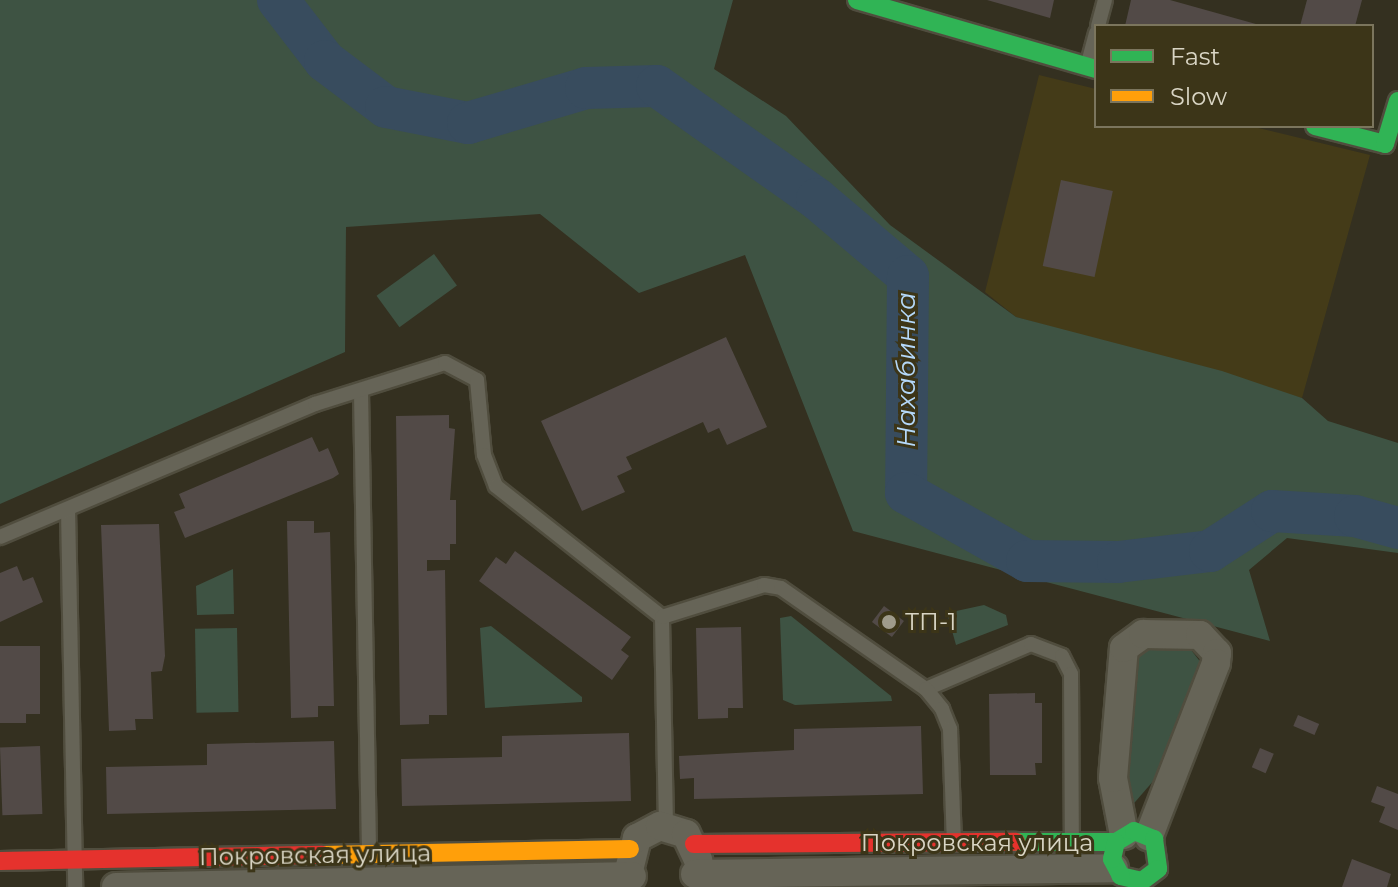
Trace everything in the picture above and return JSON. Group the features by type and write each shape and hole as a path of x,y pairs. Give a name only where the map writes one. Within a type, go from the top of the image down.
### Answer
{"street":[{"path":"857,0 1092,67"},
{"path":"1323,128 1385,144 1398,101"},
{"path":"1143,634 1200,635 1217,653 1216,663 1129,858 1113,778 1124,648 1143,634"},
{"path":"666,826 694,844"},
{"name":"Покровская улица","path":"0,861 74,859 370,868 635,871 647,829 666,826"},
{"name":"Покровская улица","path":"1129,858 1006,878 954,856 694,844 690,880 954,856 1072,842 1129,858"},
{"name":"Покровская улица","path":"116,887 331,885 370,868"}],"lane":[{"path":"1099,24 1105,0"},
{"path":"0,537 315,404 445,363 471,373 481,390 487,472 496,486 662,617"},
{"path":"361,392 370,868"},
{"path":"68,509 75,887"},
{"path":"662,617 747,587 781,588 926,689 950,729 954,856"},
{"path":"662,617 666,826"},
{"path":"926,689 1031,644 1062,656 1071,674 1072,842"}],"shaded area":[{"path":"1039,75 1094,89 1094,128 1258,128 1370,155 1302,398 1016,317 985,292"}],"green space":[{"path":"0,0 733,0 714,69 786,116 890,225 1016,317 1222,371 1302,398 1328,421 1398,443 1398,553 1287,538 1249,570 1270,641 853,531 745,255 639,293 540,214 346,227 345,352 0,504"},
{"path":"434,254 457,286 399,327 377,296"},
{"path":"233,569 234,614 197,615 196,586"},
{"path":"984,605 1006,615 1008,625 956,645 947,613"},
{"path":"791,616 891,696 892,701 795,705 783,700 780,618"},
{"path":"491,626 582,697 582,702 485,708 480,628"},
{"path":"237,628 238,712 196,713 195,629"},
{"path":"1145,639 1188,646 1202,664 1155,779 1129,809 1118,767 1128,656"}],"building":[{"path":"987,0 1054,0 1050,18"},
{"path":"1131,0 1170,0 1256,24 1125,24"},
{"path":"1307,0 1362,0 1356,24 1301,24"},
{"path":"1061,180 1113,191 1095,277 1043,266"},
{"path":"726,337 767,427 727,445 719,428 708,433 703,422 626,457 632,469 617,476 625,492 582,511 541,421"},
{"path":"449,415 449,428 455,429 450,500 456,500 456,544 450,544 450,560 427,560 427,571 445,570 447,715 429,715 429,724 400,725 396,416"},
{"path":"312,437 319,452 328,448 339,474 185,538 174,512 185,508 179,494"},
{"path":"287,521 314,521 314,533 330,532 334,706 318,706 318,717 291,718"},
{"path":"159,524 165,656 162,671 151,672 153,719 135,719 136,730 109,731 101,525"},
{"path":"515,551 631,637 621,650 629,656 612,680 479,581 496,557 506,564"},
{"path":"17,566 23,581 33,577 43,602 0,622 0,573"},
{"name":"ТП-1","path":"884,606 904,621 892,637 872,622"},
{"path":"741,627 743,708 728,708 728,718 698,719 696,628"},
{"path":"0,646 40,646 40,714 26,714 26,723 0,723"},
{"path":"1035,693 1035,703 1042,703 1042,763 1035,763 1036,775 990,775 989,694"},
{"path":"1298,715 1319,724 1314,735 1293,726"},
{"path":"921,726 923,794 694,799 694,778 680,779 679,756 794,750 794,729"},
{"path":"629,733 631,801 402,806 401,759 502,757 502,736"},
{"path":"334,741 336,809 107,814 106,767 207,765 207,744"},
{"path":"40,746 42,814 2,815 0,747"},
{"path":"1260,748 1274,754 1266,773 1252,767"},
{"path":"1377,786 1398,794 1398,830 1379,822 1385,807 1371,802"},
{"path":"1352,859 1391,874 1387,887 1342,887"}],"waterway":[{"name":"Нахабинка","path":"278,0 325,61 386,107 468,123 586,88 657,86 817,199 908,276 906,493 1027,561 1118,562 1210,551 1272,511 1355,516 1398,528"}],"traffic: fast":[{"path":"857,0 1094,68"},
{"path":"1323,128 1385,144 1398,101"},
{"path":"1016,842 1116,842 1134,831 1154,839 1158,869 1142,881 1121,876 1112,859 1116,842"}],"traffic: slow":[{"path":"322,855 630,849"}],"traffic: jam":[{"path":"694,844 1016,842"},
{"path":"0,861 322,855"}],"place":[{"name":"ТП-1","path":"889,622"}]}
